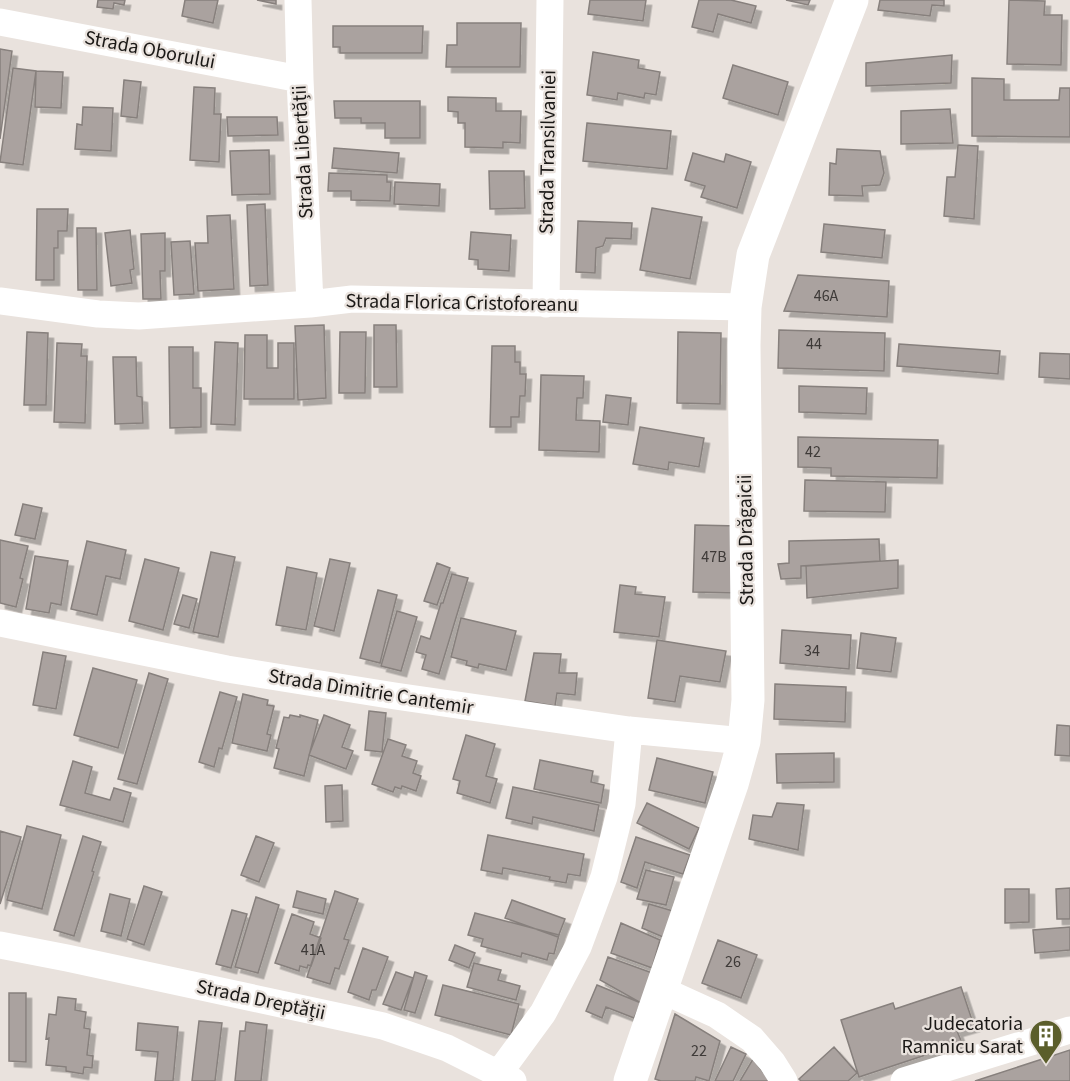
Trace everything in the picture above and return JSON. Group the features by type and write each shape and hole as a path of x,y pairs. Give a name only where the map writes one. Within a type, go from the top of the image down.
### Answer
{"street":[{"name":"Strada Libertății","path":"298,0 310,304"},
{"name":"Strada Transilvaniei","path":"546,304 550,0"},
{"name":"Strada Drăgaicii","path":"630,1081 732,784 744,741 748,700 744,345 745,307 753,255 852,0"},
{"name":"Strada Oborului","path":"0,22 300,79"},
{"name":"Strada Florica Cristoforeanu","path":"0,301 98,314 139,316 352,299 745,307"},
{"name":"Strada Dimitrie Cantemir","path":"0,623 227,669 629,730 744,741"},
{"path":"506,1077 578,947 604,877 622,804 629,730"},
{"name":"Strada Dreptății","path":"0,945 383,1026 447,1048 506,1077"},
{"path":"662,990 717,1015 752,1039 772,1062 784,1081"},
{"path":"904,1081 1070,1030"}],"building":[{"path":"98,0 125,0 124,5 114,3 113,9 97,7"},
{"path":"185,0 218,0 213,23 182,16"},
{"path":"257,0 276,0 276,4"},
{"path":"590,0 646,0 643,21 588,14"},
{"path":"699,0 731,0 756,6 751,23 718,14 713,32 692,27"},
{"path":"786,0 810,0 808,5"},
{"path":"880,0 944,0 944,6 932,5 930,16 878,10"},
{"path":"1009,0 1045,1 1044,15 1062,15 1061,65 1007,64"},
{"path":"457,23 521,23 520,67 446,67 447,45 457,45"},
{"path":"333,26 423,26 422,53 340,53 340,47 333,47"},
{"path":"0,49 12,51 0,139"},
{"path":"593,52 639,60 638,68 660,72 656,95 645,93 644,98 618,93 617,100 587,95"},
{"path":"952,55 951,83 866,86 866,63"},
{"path":"733,65 788,82 778,115 723,98"},
{"path":"13,68 36,71 23,165 0,162"},
{"path":"36,71 63,72 61,108 35,107"},
{"path":"972,78 1004,79 1004,100 1059,100 1060,88 1070,88 1070,137 972,136"},
{"path":"124,80 141,82 137,118 121,116"},
{"path":"194,87 215,88 214,114 221,114 219,162 190,160"},
{"path":"448,97 496,98 496,111 521,111 520,143 503,142 503,148 465,147 465,123 458,123 458,112 448,111"},
{"path":"334,101 420,101 420,138 385,138 385,123 361,123 361,118 335,118"},
{"path":"83,107 113,108 111,151 75,149 77,124 82,125"},
{"path":"950,109 953,143 901,144 901,111"},
{"path":"227,117 277,117 278,135 228,136"},
{"path":"587,123 671,131 667,169 583,161"},
{"path":"958,145 978,146 974,219 944,216 947,177 955,177"},
{"path":"334,148 399,153 397,173 332,168"},
{"path":"837,149 880,151 884,173 880,185 862,186 863,196 829,195 830,163 836,164"},
{"path":"269,150 270,194 232,195 230,151"},
{"path":"693,153 724,162 726,154 751,162 737,208 701,197 705,186 685,180"},
{"path":"489,171 524,171 525,208 490,209"},
{"path":"329,173 387,175 387,182 391,182 390,201 351,200 351,191 328,191"},
{"path":"395,182 440,184 439,206 394,204"},
{"path":"265,204 268,285 250,286 247,205"},
{"path":"652,208 702,217 690,279 640,270"},
{"path":"37,209 68,209 67,231 58,231 58,248 54,248 54,280 36,280"},
{"path":"230,215 234,289 198,291 195,243 208,243 207,216"},
{"path":"578,221 632,223 631,239 606,238 603,246 596,248 595,273 576,272"},
{"path":"824,224 885,230 882,258 821,252"},
{"path":"77,228 96,228 97,290 78,290"},
{"path":"130,230 134,269 130,270 132,283 111,286 105,233"},
{"path":"471,232 511,235 509,271 478,269 478,260 469,259"},
{"path":"165,233 165,271 160,271 161,299 143,299 141,234"},
{"path":"190,241 194,294 174,295 171,242"},
{"path":"798,275 889,281 887,317 784,311"},
{"path":"324,325 326,398 298,400 295,326"},
{"path":"374,325 396,325 397,387 374,387"},
{"path":"779,330 885,333 884,371 778,368"},
{"path":"27,332 48,333 46,405 24,405"},
{"path":"340,332 366,332 365,393 339,393"},
{"path":"678,332 721,333 720,404 677,403"},
{"path":"245,335 267,335 267,368 278,368 278,343 294,343 294,399 244,399"},
{"path":"215,342 238,343 235,425 211,424"},
{"path":"57,343 82,344 81,356 87,356 85,423 54,422"},
{"path":"899,344 1000,351 998,374 897,366"},
{"path":"492,346 515,346 515,362 520,362 520,374 526,374 525,396 520,396 519,417 511,417 511,427 490,427"},
{"path":"169,347 193,347 193,388 201,388 201,427 170,428"},
{"path":"1040,353 1070,354 1070,379 1039,377"},
{"path":"113,357 136,357 137,396 142,397 143,423 115,424"},
{"path":"541,375 584,376 583,398 577,398 576,420 600,421 599,452 539,450"},
{"path":"799,386 867,388 866,414 799,412"},
{"path":"606,395 631,398 628,425 603,422"},
{"path":"640,427 704,438 699,467 669,462 668,470 633,464"},
{"path":"798,437 938,440 937,478 831,476 831,468 798,467"},
{"path":"805,480 886,482 885,512 804,511"},
{"path":"23,504 42,508 35,539 15,535"},
{"path":"695,525 739,526 737,593 693,592"},
{"path":"879,539 880,561 801,566 801,578 781,579 778,564 789,563 789,541"},
{"path":"0,540 28,546 16,607 0,603"},
{"path":"87,541 126,550 120,579 106,576 97,615 71,609"},
{"path":"211,552 235,557 218,637 193,632"},
{"path":"35,556 68,561 61,605 51,603 49,613 26,609"},
{"path":"145,559 179,568 163,630 129,621"},
{"path":"330,559 350,563 334,631 314,626"},
{"path":"898,560 898,588 807,598 806,566"},
{"path":"437,563 450,568 437,605 424,601"},
{"path":"287,567 317,573 306,630 276,625"},
{"path":"452,574 468,578 439,674 422,669 426,655 416,652 421,636 430,639"},
{"path":"620,585 636,587 635,594 665,597 659,637 614,632"},
{"path":"378,590 397,595 380,663 360,658"},
{"path":"183,595 197,599 189,628 174,624"},
{"path":"397,611 417,617 401,671 381,666"},
{"path":"461,618 516,631 506,670 479,664 478,668 466,665 467,661 451,657"},
{"path":"782,630 851,635 849,669 780,663"},
{"path":"861,633 896,638 891,672 857,668"},
{"path":"657,640 726,651 720,682 680,676 675,702 648,698"},
{"path":"43,652 66,656 56,709 33,705"},
{"path":"534,653 561,654 559,673 577,673 575,695 557,693 555,706 525,701"},
{"path":"93,668 137,680 118,748 74,735"},
{"path":"149,673 168,679 137,784 118,779"},
{"path":"775,684 846,687 845,722 774,719"},
{"path":"220,692 237,697 222,749 219,748 214,767 199,762"},
{"path":"243,694 268,700 267,705 274,706 267,734 271,735 267,751 232,743"},
{"path":"369,711 386,713 382,752 365,750"},
{"path":"290,715 318,720 304,776 274,768 279,749 276,748 284,717 289,718"},
{"path":"324,715 350,725 342,747 353,751 346,769 309,755"},
{"path":"1057,725 1070,726 1070,756 1055,755"},
{"path":"466,735 495,744 486,776 497,779 490,803 457,793 460,781 453,779"},
{"path":"388,739 406,745 402,756 417,761 413,773 421,776 416,791 402,786 401,789 395,787 393,792 372,784"},
{"path":"834,753 834,782 777,783 776,754"},
{"path":"657,758 713,772 705,803 649,790"},
{"path":"540,760 593,771 591,782 604,785 601,803 534,789"},
{"path":"73,761 92,767 85,793 110,800 114,788 131,793 123,822 60,805"},
{"path":"342,785 343,821 326,822 325,786"},
{"path":"513,787 599,805 594,831 533,817 532,824 506,818"},
{"path":"647,803 699,828 689,849 637,823"},
{"path":"777,803 804,805 798,850 749,839 753,815 772,817"},
{"path":"27,826 61,835 42,909 7,900"},
{"path":"0,831 21,837 0,904"},
{"path":"488,835 584,854 580,876 568,874 566,883 549,880 550,877 503,868 502,874 481,870"},
{"path":"83,836 101,842 74,936 54,930"},
{"path":"256,836 274,843 259,882 241,875"},
{"path":"636,837 690,855 683,874 645,862 637,888 621,882"},
{"path":"646,870 674,877 666,905 637,899"},
{"path":"144,886 162,892 144,945 127,939"},
{"path":"1070,888 1070,919 1057,919 1056,889"},
{"path":"1005,889 1029,889 1029,922 1005,923"},
{"path":"297,891 326,899 323,914 293,907"},
{"path":"335,891 358,899 344,939 349,940 339,969 335,968 330,984 307,977"},
{"path":"110,894 130,899 121,936 101,931"},
{"path":"256,897 279,905 258,973 235,967"},
{"path":"512,900 565,919 558,937 505,918"},
{"path":"649,904 673,911 663,937 642,928"},
{"path":"232,910 247,914 231,968 216,964"},
{"path":"475,913 559,935 554,954 549,953 547,960 522,953 521,957 481,946 483,939 468,935"},
{"path":"292,914 314,922 310,934 321,938 311,966 308,965 307,968 300,966 299,971 275,963"},
{"path":"621,923 660,940 652,968 611,953"},
{"path":"1070,927 1070,950 1035,953 1033,930"},
{"path":"718,940 757,955 741,998 702,983"},
{"path":"455,945 475,953 469,968 449,960"},
{"path":"363,948 388,957 376,990 372,990 369,1000 348,992"},
{"path":"608,957 655,974 641,1003 600,980"},
{"path":"474,963 501,970 498,980 520,986 516,1000 467,987"},
{"path":"396,972 413,978 401,1010 383,1004"},
{"path":"415,972 427,976 415,1013 404,1010"},
{"path":"443,985 519,1004 511,1035 435,1015"},
{"path":"597,985 641,1003 634,1018 606,1007 602,1018 586,1011"},
{"path":"961,987 974,1026 957,1031 962,1043 859,1077 841,1020 893,1003 895,1009"},
{"path":"9,993 26,993 26,1062 9,1061"},
{"path":"58,997 76,999 75,1010 86,1012 84,1028 90,1029 87,1055 93,1056 92,1068 84,1067 83,1074 66,1071 66,1067 46,1065 49,1014 56,1015"},
{"path":"675,1014 720,1041 709,1081 696,1077 695,1081 655,1079"},
{"path":"199,1021 222,1023 215,1081 192,1081"},
{"path":"246,1022 267,1025 261,1081 235,1081 240,1031 245,1031"},
{"path":"138,1023 178,1027 173,1081 155,1081 158,1052 136,1050"},
{"path":"731,1047 746,1054 733,1081 715,1081"},
{"path":"834,1047 857,1073 848,1081 801,1081 799,1079"},
{"name":"Judecatoria Ramnicu Sarat","path":"1070,1050 1070,1081 975,1081"},
{"path":"753,1059 770,1081 740,1081"}],"place":[{"name":"Judecatoria Ramnicu Sarat","path":"1046,1065"}]}
